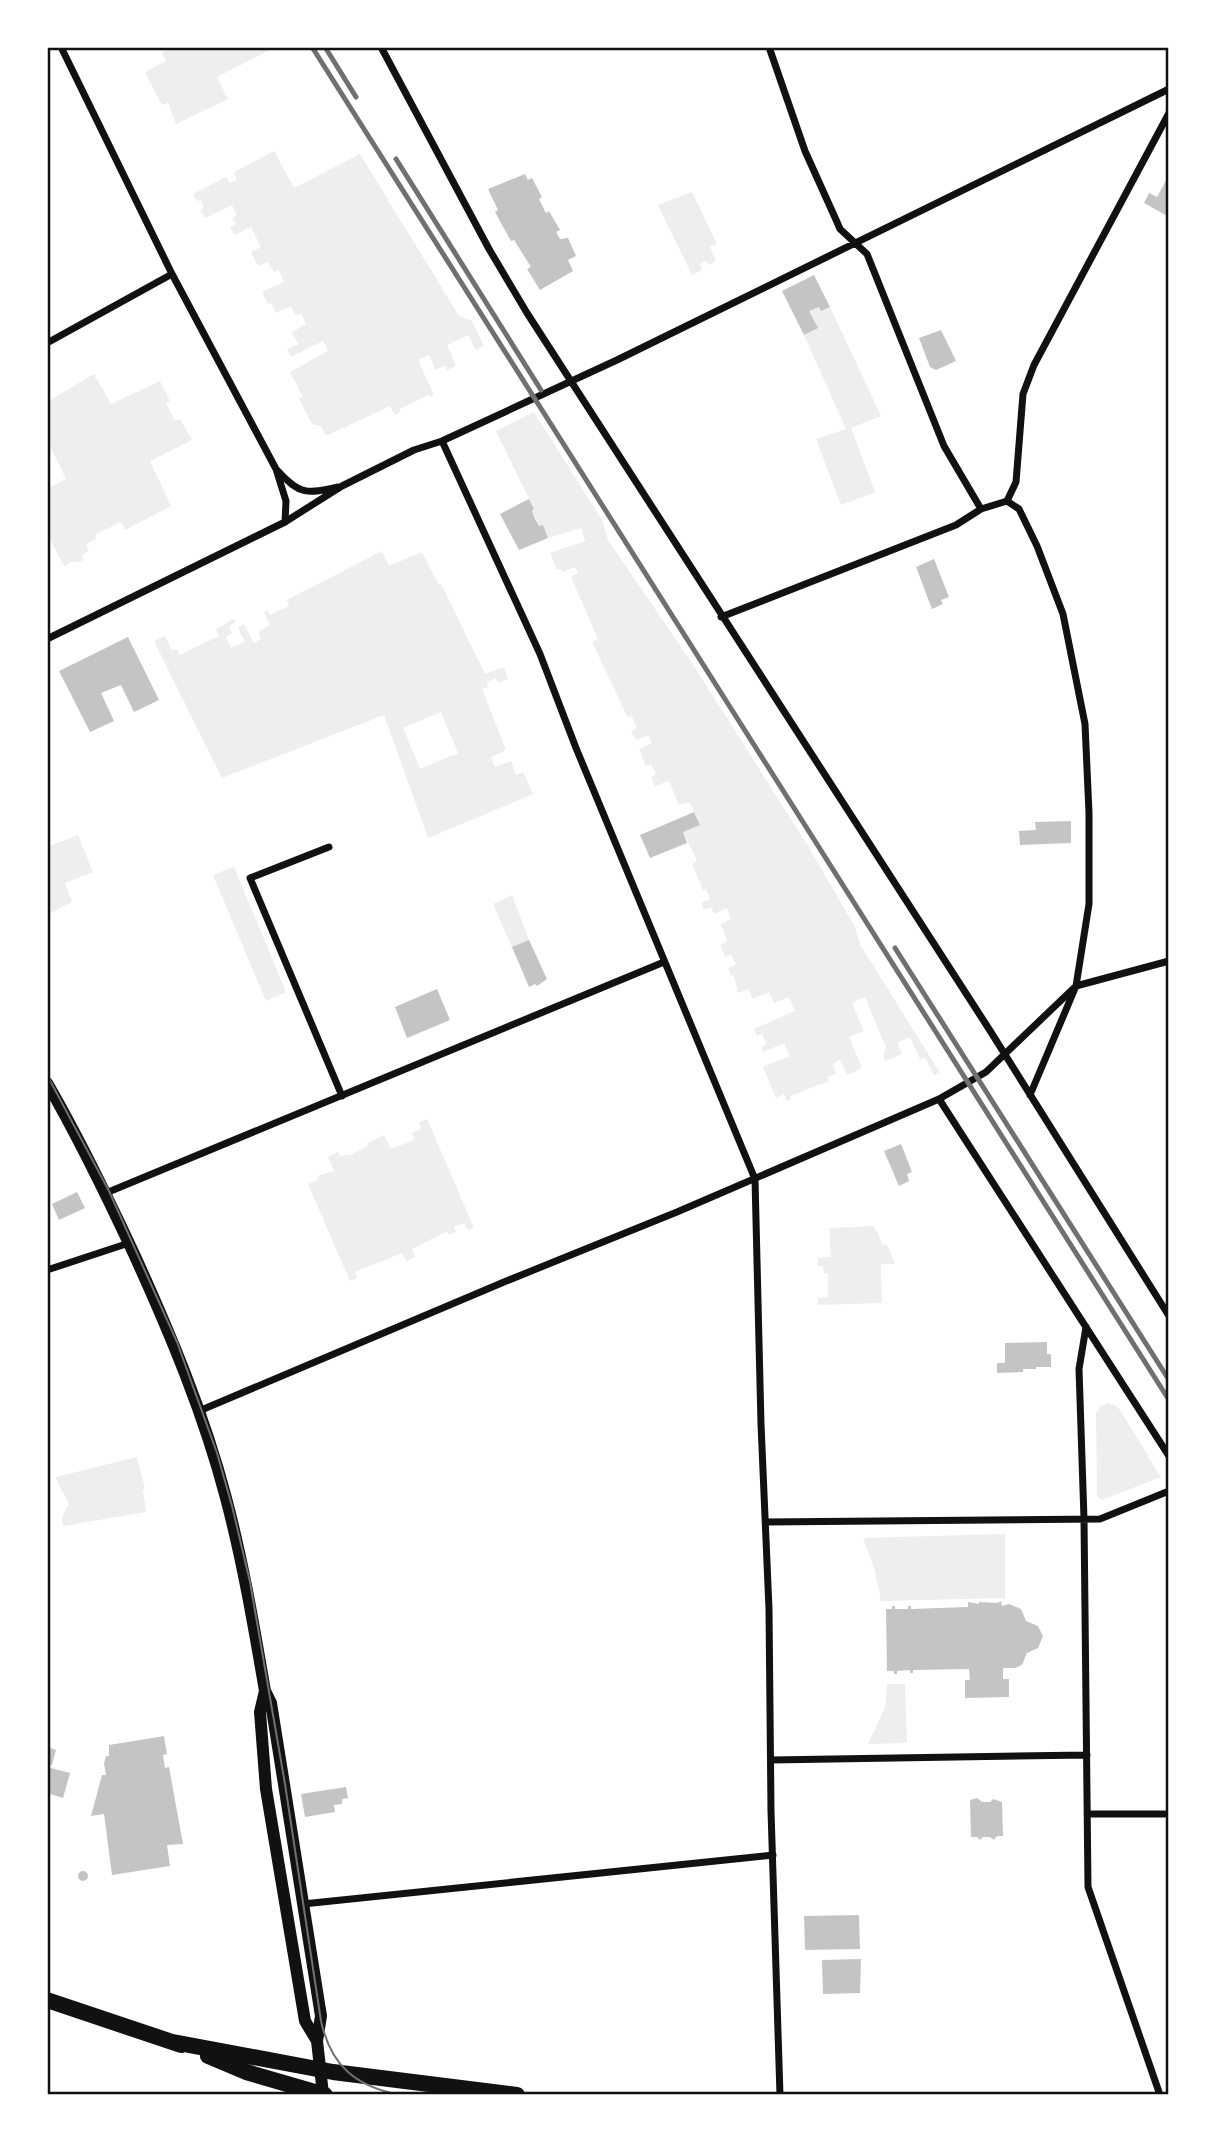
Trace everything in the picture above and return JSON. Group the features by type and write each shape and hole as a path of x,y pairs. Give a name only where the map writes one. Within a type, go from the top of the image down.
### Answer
{"main road":[{"path":"47,2000 173,2042 246,2071 323,2095"},
{"path":"173,2042 319,2070 517,2095"}],"street":[{"path":"61,47 172,274 276,468 286,501 285,522"},
{"path":"381,47 489,249 570,382 648,498 721,617 1030,1095 1169,1316"},
{"path":"769,47 805,151 840,229 867,254 944,446 981,509"},
{"path":"47,639 285,522 342,486 414,450 442,441 570,382 1169,89"},
{"path":"721,617 956,525 981,509 1007,501 1016,482 1023,394 1034,365 1169,113"},
{"path":"47,343 172,274"},
{"path":"442,441 540,654 581,761 755,1179 780,2095"},
{"path":"276,468 292,485 302,491 312,493 342,486"},
{"path":"1007,501 1019,509 1037,546 1063,614 1084,724 1089,825 1089,893 1076,986 1030,1095"},
{"path":"329,847 250,878 342,1096"},
{"path":"199,1411 755,1179 939,1099 969,1084 1005,1056 1076,986 1169,961"},
{"path":"106,1193 664,962"},
{"path":"47,1083 106,1193 170,1334 199,1411 234,1529 265,1691 271,1703 281,1757 321,2016 317,2041 323,2095"},
{"path":"939,1099 1169,1456"},
{"path":"47,1270 129,1243"},
{"path":"1086,1327 1079,1369 1084,1519 1088,1887 1160,2095"},
{"path":"766,1522 1100,1519 1169,1491"},
{"path":"265,1691 260,1712 265,1789 305,2021 317,2041"},
{"path":"771,1760 1087,1755"},
{"path":"1087,1814 1169,1814"},
{"path":"303,1904 774,1855"}],"shaded area":[{"path":"166,47 276,47 217,77 228,99 176,124 168,103 162,105 145,72 166,61 162,53 167,50"},
{"path":"274,151 294,188 360,154 459,316 472,321 484,346 476,350 468,335 447,345 456,366 447,370 445,365 436,370 429,355 418,360 434,395 428,395 400,409 395,415 390,406 326,436 321,426 312,424 299,399 303,397 290,372 328,351 323,341 291,357 287,350 298,344 292,332 306,324 301,313 296,316 291,306 276,313 262,292 284,282 279,270 274,272 268,262 258,266 251,252 261,247 251,227 234,235 230,227 236,224 233,218 237,215 232,205 205,218 201,210 204,208 201,200 197,201 193,194 226,177 230,183 237,180 234,172"},
{"path":"692,192 717,244 710,247 716,261 709,265 706,261 700,264 702,270 692,275 658,205"},
{"path":"819,307 822,311 830,307 881,416 851,428 875,492 841,505 816,439 846,429 804,335 817,328 809,311"},
{"path":"94,374 111,404 160,381 170,401 166,403 175,421 180,419 192,440 150,461 171,506 125,530 121,522 95,535 96,539 86,544 89,551 82,555 83,560 64,566 50,539 47,541 47,489 66,479 47,440 47,402"},
{"path":"534,412 602,520 608,540 694,666 808,846 855,927 860,944 940,1073 934,1075 925,1058 920,1059 910,1037 897,1043 902,1054 885,1061 883,1056 886,1047 865,997 852,1003 864,1031 849,1037 862,1068 847,1075 840,1060 832,1064 836,1073 827,1077 829,1081 790,1096 791,1100 787,1101 784,1094 776,1098 763,1067 790,1056 784,1043 763,1052 762,1047 767,1044 762,1034 757,1036 754,1029 795,1011 789,997 774,1003 769,992 753,999 748,989 738,993 734,975 731,976 728,968 736,964 731,954 725,957 720,945 727,941 721,924 731,919 727,908 714,914 711,907 704,910 701,903 710,899 706,889 703,890 692,864 697,861 683,832 700,825 690,802 679,805 669,781 655,786 651,777 656,774 651,764 646,766 639,749 652,743 648,735 636,740 631,731 637,728 632,716 628,718 592,642 598,639 571,577 578,573 575,567 562,572 561,569 557,570 550,553 585,541 581,528 548,538 543,525 539,526 532,511 534,509 496,431"},
{"path":"382,551 389,566 422,552 439,585 441,584 485,674 504,667 508,679 498,683 496,678 487,682 488,687 482,689 506,750 491,757 495,767 511,761 516,775 523,772 533,794 428,838 384,715 222,778 154,641 165,636 172,650 177,649 180,655 219,636 216,629 234,619 236,622 229,626 232,633 226,637 231,648 245,642 238,628 244,624 254,643 261,639 258,632 270,625 264,612 267,610 270,615 289,606 287,600","holes":["441,712 458,753 420,769 403,728"]},
{"path":"78,835 93,872 65,883 72,902 47,915 47,847"},
{"path":"234,867 286,992 266,1001 213,875"},
{"path":"512,895 529,940 512,947 493,904"},
{"path":"427,1119 474,1228 468,1230 464,1223 454,1227 456,1232 449,1235 447,1231 412,1249 415,1257 406,1261 402,1253 355,1272 357,1278 350,1281 308,1184 318,1180 317,1176 334,1171 328,1157 338,1152 340,1157 347,1154 348,1156 384,1135 391,1149 414,1140 412,1133 421,1129 419,1122"},
{"path":"874,1226 883,1245 887,1245 895,1264 881,1264 882,1303 818,1305 818,1298 828,1297 828,1273 824,1273 823,1266 818,1266 818,1258 831,1257 829,1228"},
{"path":"1108,1403 1118,1407 1161,1477 1102,1500 1097,1491 1096,1414 1100,1407"},
{"path":"137,1457 145,1489 146,1512 63,1526 62,1517 69,1504 56,1477"},
{"path":"1005,1534 1005,1598 881,1601 875,1571 863,1538"},
{"path":"887,1684 905,1684 907,1743 868,1744 885,1708"}],"building":[{"path":"525,174 528,180 532,178 542,197 539,199 546,213 549,211 560,230 556,232 560,239 568,238 576,256 568,260 573,271 540,290 527,269 531,267 514,240 511,241 495,212 498,210 488,189"},
{"path":"1169,175 1169,217 1144,203 1149,193 1157,197"},
{"path":"814,275 830,307 821,311 819,307 809,311 818,328 804,335 782,291"},
{"path":"941,330 956,361 936,370 930,367 919,338"},
{"path":"529,499 535,519 539,526 543,525 548,538 519,550 500,514"},
{"path":"934,559 949,597 941,600 943,604 932,609 916,567"},
{"path":"128,637 159,700 134,712 121,685 101,693 114,721 90,732 59,671"},
{"path":"694,812 700,825 683,832 687,843 650,858 640,835"},
{"path":"1071,821 1071,843 1020,845 1019,831 1036,830 1035,822"},
{"path":"529,940 547,979 537,986 535,984 529,987 512,947"},
{"path":"437,989 450,1020 407,1038 395,1007"},
{"path":"901,1144 912,1172 907,1174 909,1181 899,1186 884,1151"},
{"path":"77,1192 85,1208 59,1220 52,1204"},
{"path":"1047,1342 1051,1367 997,1373 997,1363 1005,1363 1005,1343"},
{"path":"1001,1601 1002,1606 1009,1604 1021,1609 1026,1621 1038,1626 1043,1636 1038,1648 1027,1653 1022,1665 1003,1668 1003,1679 1009,1679 1009,1697 965,1698 965,1680 970,1680 969,1669 913,1670 913,1673 910,1673 910,1670 897,1671 897,1674 887,1671 886,1609 892,1609 892,1606 895,1606 895,1609 908,1609 908,1606 911,1606 911,1609 968,1607 968,1602 979,1604"},
{"path":"164,1736 167,1754 163,1755 165,1768 169,1767 183,1844 167,1845 170,1866 112,1875 104,1814 91,1816 102,1775 106,1775 104,1763 106,1756 109,1756 109,1745"},
{"path":"47,1747 56,1750 52,1765 47,1764"},
{"path":"47,1767 70,1773 63,1798 47,1793"},
{"path":"346,1787 348,1798 342,1799 342,1804 334,1805 335,1812 305,1817 301,1794"},
{"path":"977,1798 982,1802 990,1802 993,1799 1002,1802 1003,1836 997,1836 994,1840 990,1837 980,1840 971,1837 970,1800"},
{"path":"83,1871 87,1872 87,1880 83,1881 79,1880 78,1876 79,1872"},
{"path":"859,1915 860,1949 805,1950 804,1916"},
{"path":"861,1959 860,1993 823,1994 822,1960"}],"tram line":[{"path":"47,1075 109,1191 177,1342 217,1453 250,1582 325,2037 347,2072 370,2086 400,2095"}],"railway":[{"path":"312,47 1169,1400"},
{"path":"325,47 356,97"},
{"path":"396,159 541,390"},
{"path":"895,948 1169,1380"}]}
